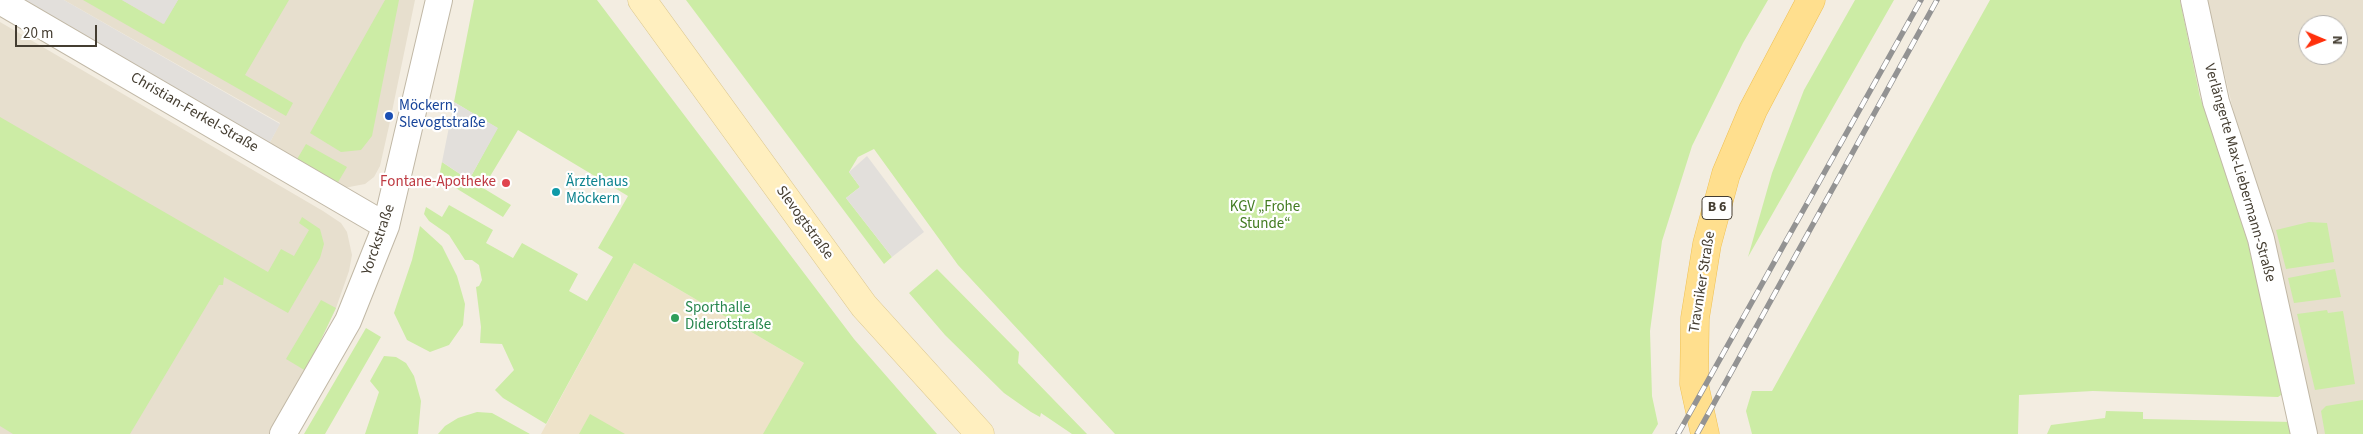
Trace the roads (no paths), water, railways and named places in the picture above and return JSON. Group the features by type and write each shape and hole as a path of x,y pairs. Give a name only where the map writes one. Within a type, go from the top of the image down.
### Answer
{"main road":[{"name":"Slevogtstraße","path":"642,0 864,306 980,434"},
{"name":"Travniker Straße","path":"1705,434 1694,384 1695,318 1707,244 1726,174 1753,110 1811,0"}],"street":[{"name":"Yorckstraße","path":"283,434 348,321 386,226 438,0"},
{"name":"Verlängerte Max-Liebermann-Straße","path":"2194,0 2216,102 2262,239 2304,434"},
{"name":"Christian-Ferkel-Straße","path":"0,1 386,226"}],"railway":[{"path":"1678,434 1921,0"},
{"path":"1697,434 1937,0"}],"place":[{"name":"Möckern, Slevogtstraße","path":"389,116"},
{"name":"Fontane-Apotheke","path":"506,183"},
{"name":"Ärztehaus Möckern","path":"556,192"},
{"name":"Sporthalle Diderotstraße","path":"675,318"}],"park label":[{"name":"KGV „Frohe Stunde“","path":"1265,216"}]}
